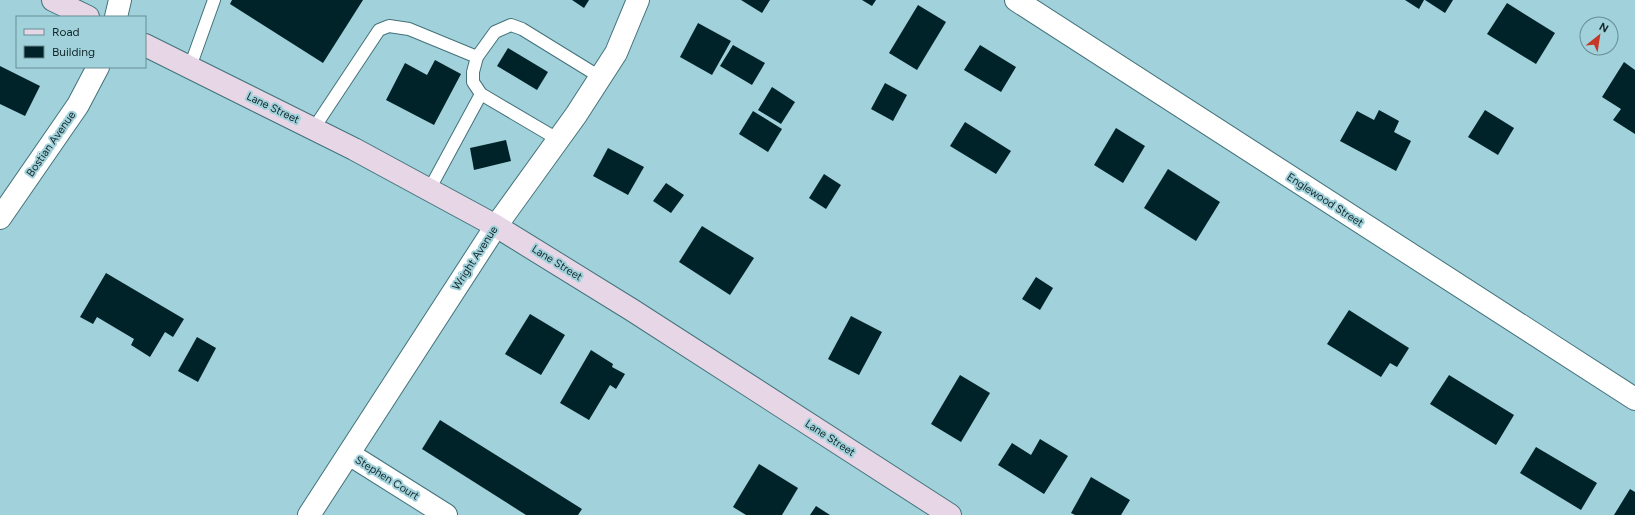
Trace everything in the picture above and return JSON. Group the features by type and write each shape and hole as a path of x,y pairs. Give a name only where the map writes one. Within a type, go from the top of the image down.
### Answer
{"main road":[{"path":"53,0 86,16"},
{"name":"Lane Street","path":"146,46 314,128 496,226 619,301 950,515"}],"street":[{"path":"116,16 120,0"},
{"name":"Wright Avenue","path":"309,515 496,226 559,140 616,53 638,0"},
{"name":"Englewood Street","path":"1016,0 1635,399"},
{"name":"Bostian Avenue","path":"0,218 78,105 97,68"},
{"name":"Stephen Court","path":"349,454 446,515"}],"lane":[{"path":"190,68 214,0"},
{"path":"559,140 481,94 473,82 473,72 477,56 495,32 511,25 522,29 600,77"},
{"path":"314,128 379,30 389,26 408,29 477,56"},
{"path":"429,190 481,94"}],"building":[{"path":"232,0 363,0 323,63 230,4"},
{"path":"572,0 589,0 584,8"},
{"path":"741,0 770,0 762,13"},
{"path":"862,0 876,0 872,6"},
{"path":"1405,0 1424,0 1419,9"},
{"path":"1425,0 1453,0 1445,13"},
{"path":"1507,3 1555,33 1536,64 1487,34"},
{"path":"918,5 946,22 917,70 889,53"},
{"path":"698,23 731,41 712,75 680,57"},
{"path":"733,45 765,63 752,85 720,66"},
{"path":"980,45 1016,67 1001,92 964,70"},
{"path":"508,48 548,72 537,90 497,66"},
{"path":"435,60 461,74 434,125 386,100 405,63 427,75"},
{"path":"1624,62 1635,70 1635,134 1613,120 1621,109 1602,97"},
{"path":"0,66 40,86 25,116 0,104"},
{"path":"885,83 907,95 893,121 871,109"},
{"path":"772,87 795,102 781,124 758,110"},
{"path":"1379,110 1399,121 1394,132 1411,141 1396,171 1340,141 1357,111 1374,120"},
{"path":"1485,110 1514,128 1498,155 1468,137"},
{"path":"753,111 782,129 768,152 739,134"},
{"path":"965,122 1011,151 996,174 950,146"},
{"path":"1116,128 1145,146 1123,183 1094,165"},
{"path":"506,140 511,161 474,170 470,148"},
{"path":"608,148 644,167 628,195 593,176"},
{"path":"1168,169 1220,202 1196,241 1144,208"},
{"path":"824,174 841,185 826,209 809,198"},
{"path":"666,183 684,195 671,213 653,201"},
{"path":"702,226 754,258 730,295 679,262"},
{"path":"106,273 184,319 173,337 165,332 150,357 131,345 134,339 97,317 93,324 80,317"},
{"path":"1036,277 1053,288 1040,310 1022,299"},
{"path":"1349,310 1409,348 1397,367 1390,363 1381,377 1327,344"},
{"path":"530,314 565,335 541,375 505,354"},
{"path":"851,316 882,332 859,375 828,359"},
{"path":"197,337 216,348 198,382 178,371"},
{"path":"591,350 613,364 612,367 625,374 616,389 610,385 589,420 560,403"},
{"path":"960,375 990,393 961,442 931,424"},
{"path":"1449,375 1514,415 1496,445 1430,404"},
{"path":"440,420 582,509 578,515 526,515 422,449"},
{"path":"1040,439 1068,456 1044,494 998,465 1012,443 1031,455"},
{"path":"1536,447 1597,483 1581,510 1520,473"},
{"path":"759,464 798,488 782,515 746,515 733,507"},
{"path":"1091,477 1130,500 1121,515 1075,515 1071,513"},
{"path":"1630,489 1635,492 1635,515 1614,515"},
{"path":"816,506 830,515 810,515"}]}
